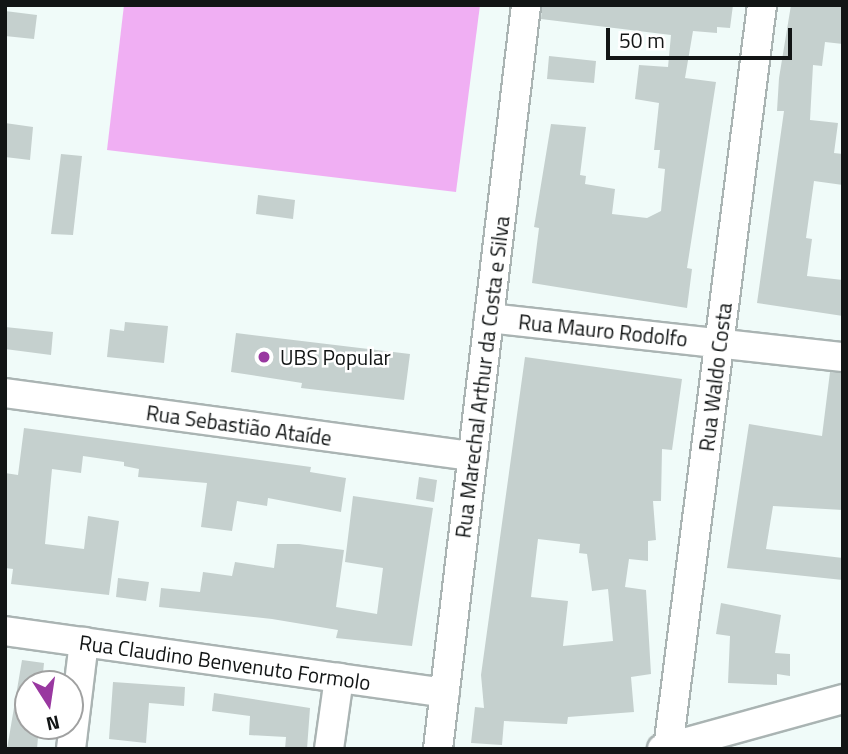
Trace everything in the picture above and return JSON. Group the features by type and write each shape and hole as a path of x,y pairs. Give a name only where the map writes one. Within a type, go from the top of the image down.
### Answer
{"street":[{"name":"Rua Marechal Arthur da Costa e Silva","path":"438,749 526,5"},
{"name":"Rua Waldo Costa","path":"666,748 762,5"},
{"name":"Rua Mauro Rodolfo","path":"489,318 843,357"},
{"name":"Rua Sebastião Ataíde","path":"5,393 473,456"},
{"name":"Rua Claudino Benvenuto Formolo","path":"5,631 445,693"},
{"path":"71,749 84,642"},
{"path":"329,749 338,678"},
{"path":"666,748 843,699"}],"shaded area":[{"path":"124,5 480,5 456,192 107,150"}],"building":[{"path":"542,5 733,5 730,28 717,27 717,33 693,31 685,78 716,82 687,268 692,269 687,308 532,283 539,228 534,227 551,124 586,127 580,175 586,176 585,184 615,189 612,214 647,218 661,211 665,169 658,168 660,150 654,150 659,103 635,99 639,65 668,67 671,35 541,19"},
{"path":"791,5 843,5 843,44 825,42 822,66 813,65 810,120 838,123 834,153 843,154 843,185 814,181 806,238 812,239 807,276 843,280 843,316 757,303 784,111 777,111 779,78"},
{"path":"5,11 37,15 34,39 5,36"},
{"path":"549,56 596,61 594,83 547,79"},
{"path":"5,123 33,127 30,160 5,157"},
{"path":"61,154 82,156 73,235 51,234"},
{"path":"258,195 295,200 293,219 256,214"},
{"path":"125,322 168,326 164,363 107,357 110,329 124,331"},
{"path":"5,327 53,332 51,355 5,349"},
{"path":"236,333 410,354 404,400 301,388 302,383 231,372"},
{"path":"525,357 682,379 672,450 662,449 661,501 653,501 656,540 648,541 648,561 629,559 625,587 646,590 651,674 631,677 634,712 568,717 567,724 504,721 502,745 471,743 475,707 484,708 481,675","holes":["538,539 580,544 579,553 587,554 592,591 608,589 613,641 563,646 568,601 531,597"]},
{"path":"830,372 843,373 843,510 773,506 766,549 843,558 843,580 727,568 749,424 822,436"},
{"path":"24,428 311,467 310,472 346,478 341,512 268,498 267,506 237,501 232,531 201,527 207,483 138,477 139,469 124,466 124,462 83,456 81,473 52,469 45,544 84,549 88,516 119,521 109,595 11,584 13,569 5,568 5,473 18,475"},
{"path":"419,477 437,480 434,502 416,499"},
{"path":"353,496 433,508 412,646 336,638 338,630 272,619 159,607 161,588 200,592 203,572 232,576 235,562 274,568 277,544 299,544 344,550 336,607 377,614 383,568 345,562"},
{"path":"118,578 149,582 146,601 116,597"},
{"path":"721,603 781,615 775,653 790,654 790,676 777,674 777,685 728,683 730,636 716,634"},
{"path":"22,660 44,663 43,670 20,670"},
{"path":"113,682 185,687 184,706 149,703 146,743 109,739"},
{"path":"214,693 310,708 307,749 285,749 286,737 249,735 250,716 212,711"},
{"path":"14,707 14,740 38,740 37,749 7,749"}],"place":[{"name":"UBS Popular","path":"264,357"}]}
